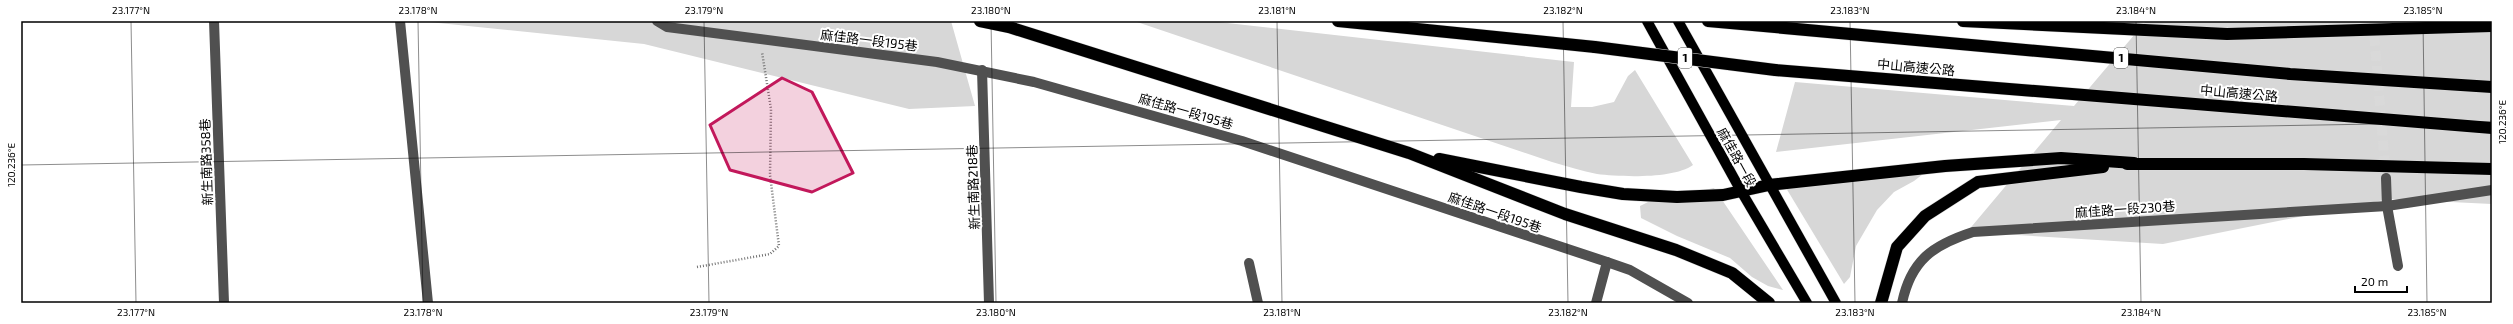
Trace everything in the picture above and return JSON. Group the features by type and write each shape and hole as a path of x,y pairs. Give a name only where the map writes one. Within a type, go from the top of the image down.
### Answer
{"highway":[{"path":"980,21 1009,27 1409,153 1565,214 1676,250 1732,273 1769,303"},
{"name":"中山高速公路","path":"1338,21 1595,47 1775,70 2492,128"},
{"name":"中山高速公路","path":"1708,21 2290,74 2492,87"},
{"path":"1963,21 2227,34 2492,26"},
{"path":"2447,21 2492,26"},
{"path":"1409,153 1581,188 1623,194 1677,197 1723,195 1769,185 1945,166 2062,158 2134,163 2492,169"},
{"path":"1881,303 1897,247 1925,216 1978,182 2134,163"}],"main road":[{"name":"麻佳路一段","path":"1647,21 1741,190 1807,303"},
{"name":"麻佳路一段","path":"1678,21 1836,303"}],"lane":[{"name":"新生南路358巷","path":"214,21 224,303"},
{"path":"400,21 428,303"},
{"name":"麻佳路一段195巷","path":"657,21 666,27 982,70 1034,82 1242,141 1607,262 1630,270 1692,303"},
{"name":"新生南路218巷","path":"982,70 989,303"},
{"path":"2386,178 2387,206 2398,266"},
{"name":"麻佳路一段230巷","path":"1902,303 1905,287 1925,254 1946,241 1973,232 2387,206 2492,190"},
{"path":"1596,303 1607,262"},
{"path":"1249,263 1258,303"}],"path":[{"path":"697,267 770,254 777,249 780,242 770,175 771,109 760,40"}],"highlighted area":[{"path":"782,78 812,92 853,173 812,192 730,170 710,125"}],"shaded area":[{"path":"419,21 951,21 975,106 909,109 644,44"},
{"path":"1134,21 1209,21 1574,62 1571,107 1592,107 1614,102 1628,76 1635,70 1693,165 1684,170 1661,175 1633,176 1597,174 1552,162"},
{"path":"2146,21 2492,21 2492,204 2389,199 2163,244 1967,232 2061,120 1776,152 1795,82 2074,106"},
{"path":"1940,161 1914,181 1894,192 1877,210 1856,246 1850,277 1844,284 1780,178"},
{"path":"1714,188 1783,290 1768,286 1752,277 1730,258 1677,236 1641,218 1640,206 1650,201"}],"tunnel":[{"path":"2373,21 2386,178"}]}
